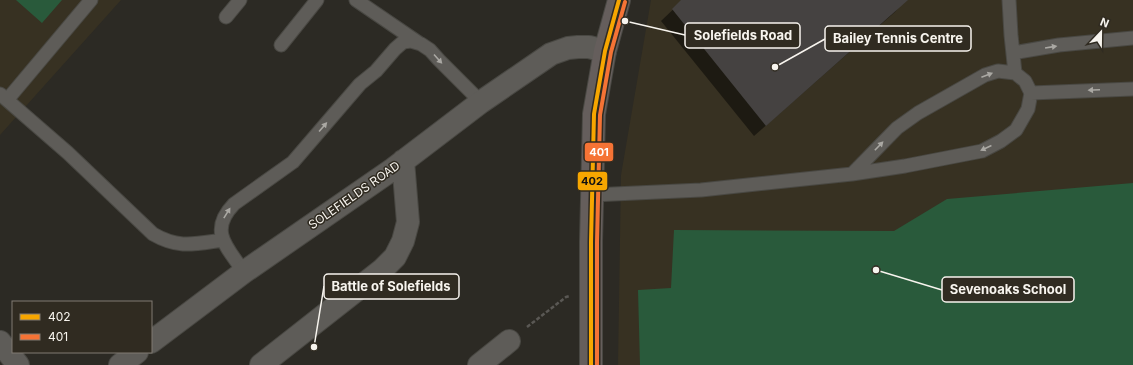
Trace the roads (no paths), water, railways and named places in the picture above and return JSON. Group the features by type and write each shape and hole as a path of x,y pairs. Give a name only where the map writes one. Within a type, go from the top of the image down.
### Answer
{"main road":[{"path":"591,365 590,292 594,114 604,51 619,0"}],"street":[{"name":"SOLEFIELDS ROAD","path":"152,341 244,272 403,161 481,102 551,54 568,48 578,47 589,47 604,51"},
{"path":"261,365 382,270 395,258 403,240 408,222 403,161"},
{"path":"480,365 509,341"},
{"path":"0,342 18,365"},
{"path":"120,365 136,353"}],"lane":[{"path":"91,0 3,97 68,153 153,234 166,241 180,244 196,244 223,240"},
{"path":"226,17 240,0"},
{"path":"281,45 316,0"},
{"path":"356,0 430,50 438,60 481,102"},
{"path":"1009,0 1016,73"},
{"path":"1013,53 1059,45 1133,38"},
{"path":"244,272 223,240 220,231 227,211 234,204 293,162 360,84 376,71 395,48 403,42 411,41 421,44"},
{"path":"592,195 701,190 852,174 906,166 982,150 1001,141 1016,130 1028,109 1031,93 1025,81 1016,73 998,71 985,75 918,113 897,128 852,174"},
{"path":"1031,93 1133,89"}],"place":[{"name":"Solefields Road","path":"625,21"},
{"name":"Bailey Tennis Centre","path":"775,67"},
{"name":"Sevenoaks School","path":"876,270"},
{"name":"Battle of Solefields","path":"314,347"}]}
